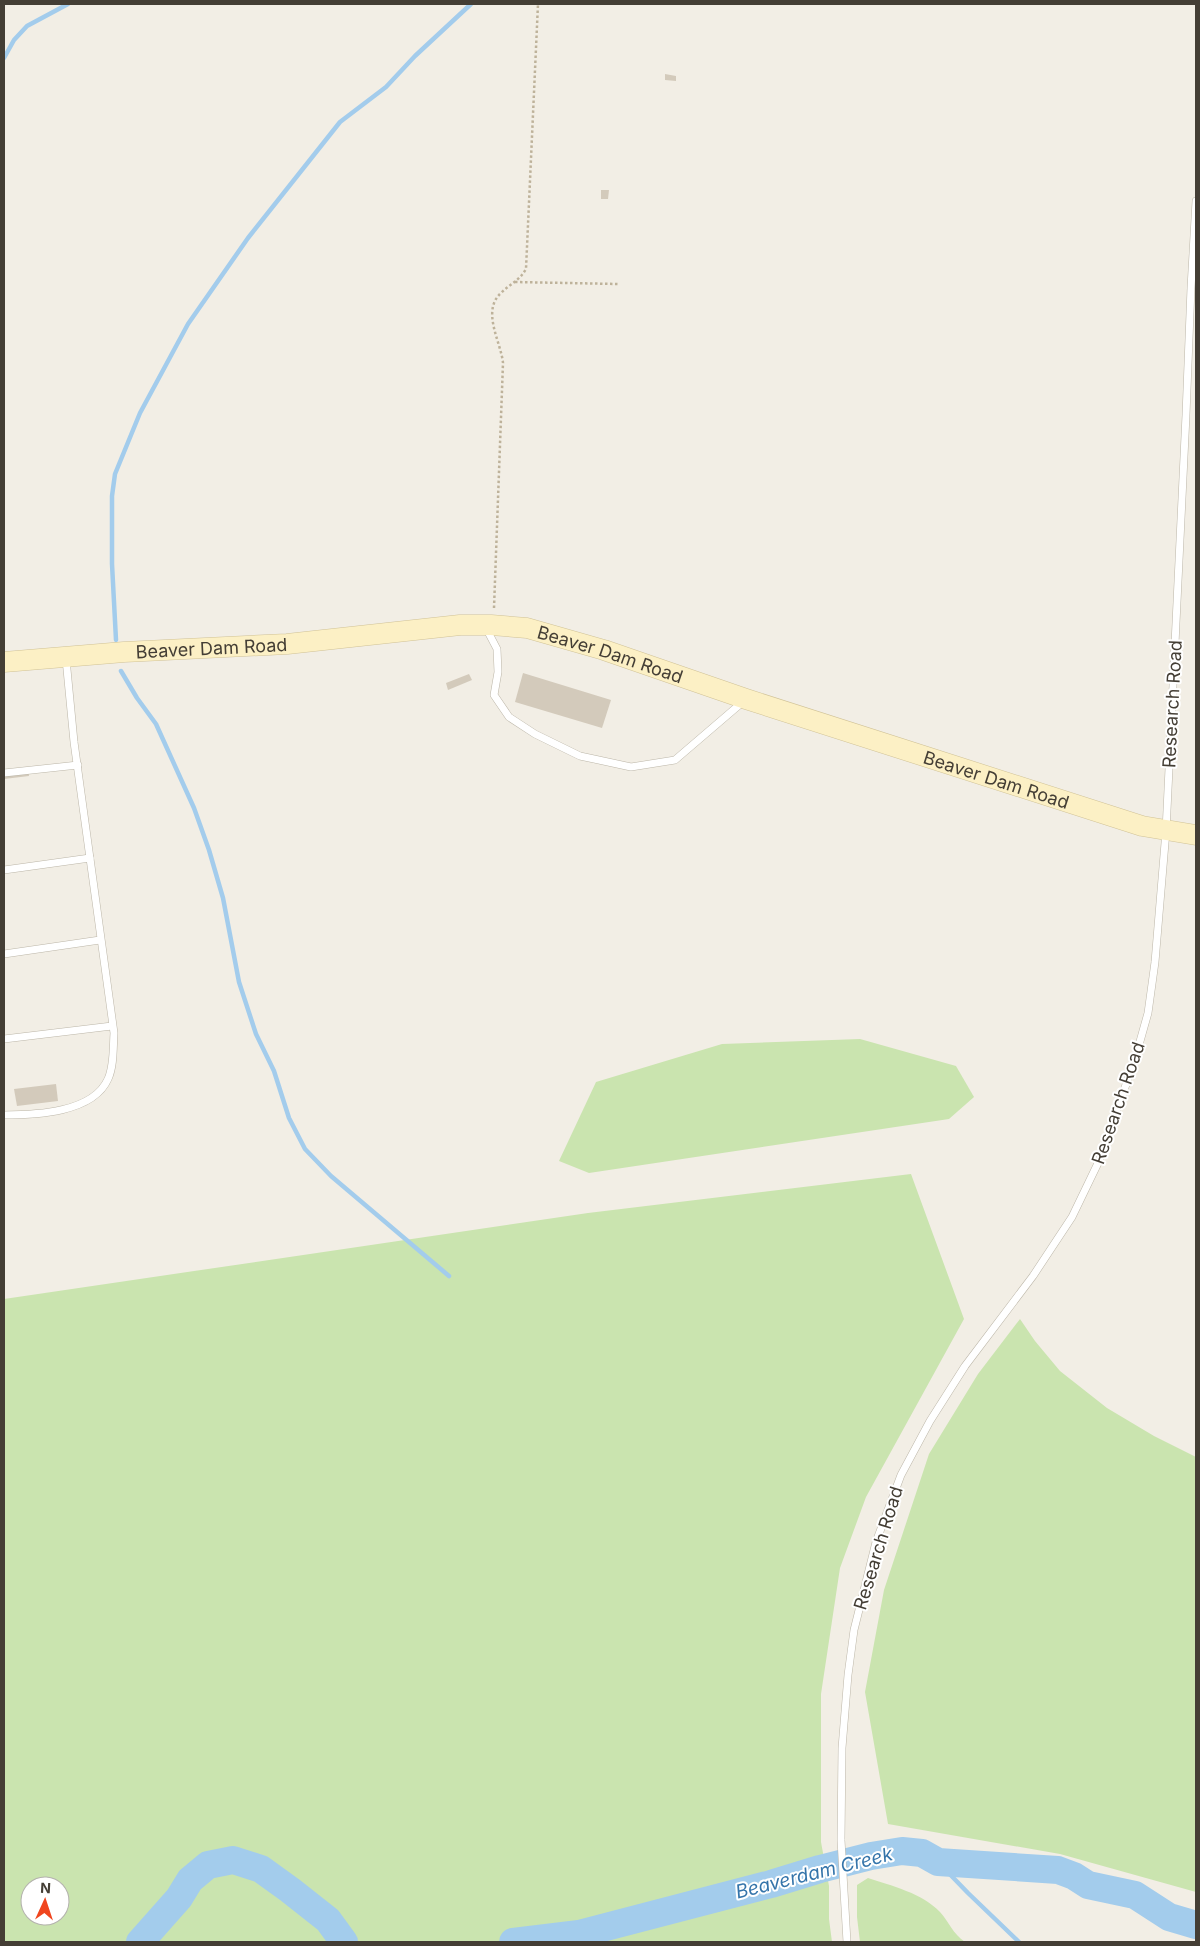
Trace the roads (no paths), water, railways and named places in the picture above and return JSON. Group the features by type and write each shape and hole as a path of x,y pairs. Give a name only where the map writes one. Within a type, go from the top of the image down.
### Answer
{"street":[{"name":"Beaver Dam Road","path":"4,662 124,652 287,644 460,625 527,628 565,638 746,699 1142,826 1196,835"}],"lane":[{"name":"Research Road","path":"847,1942 840,1840 842,1748 848,1674 854,1630 876,1542 901,1475 920,1437 965,1366 1033,1276 1072,1217 1096,1168 1135,1059 1148,1013 1155,962 1166,831 1186,415 1190,288 1196,201"},
{"path":"489,625 497,649 498,672 494,695 509,717 535,734 580,756 631,767 675,760 746,699"},
{"path":"4,1115 35,1115 73,1107 88,1100 101,1090 108,1079 111,1069 114,1033 100,940 66,657"},
{"path":"4,773 78,765"},
{"path":"4,870 90,858"},
{"path":"4,954 100,940"},
{"path":"4,1039 112,1026"}],"waterway":[{"path":"4,58 14,40 27,26 68,4"},
{"path":"116,640 112,564 112,496 115,474 140,413 188,324 248,238 340,122 386,87 415,56 471,4"},
{"path":"121,671 137,698 156,724 194,808 223,898 239,982 256,1034 274,1071 289,1118 305,1149 331,1176 449,1276"},
{"name":"Beaverdam Creek","path":"513,1942 579,1934 771,1884 820,1869 871,1856 902,1851 922,1853 938,1862 1058,1870 1074,1876 1088,1885 1135,1895 1169,1917 1196,1925"},
{"name":"Beaverdam Creek","path":"140,1942 179,1898 190,1880 208,1865 233,1860 261,1869 290,1890 328,1920 344,1942"},
{"path":"938,1862 1019,1942"}]}
